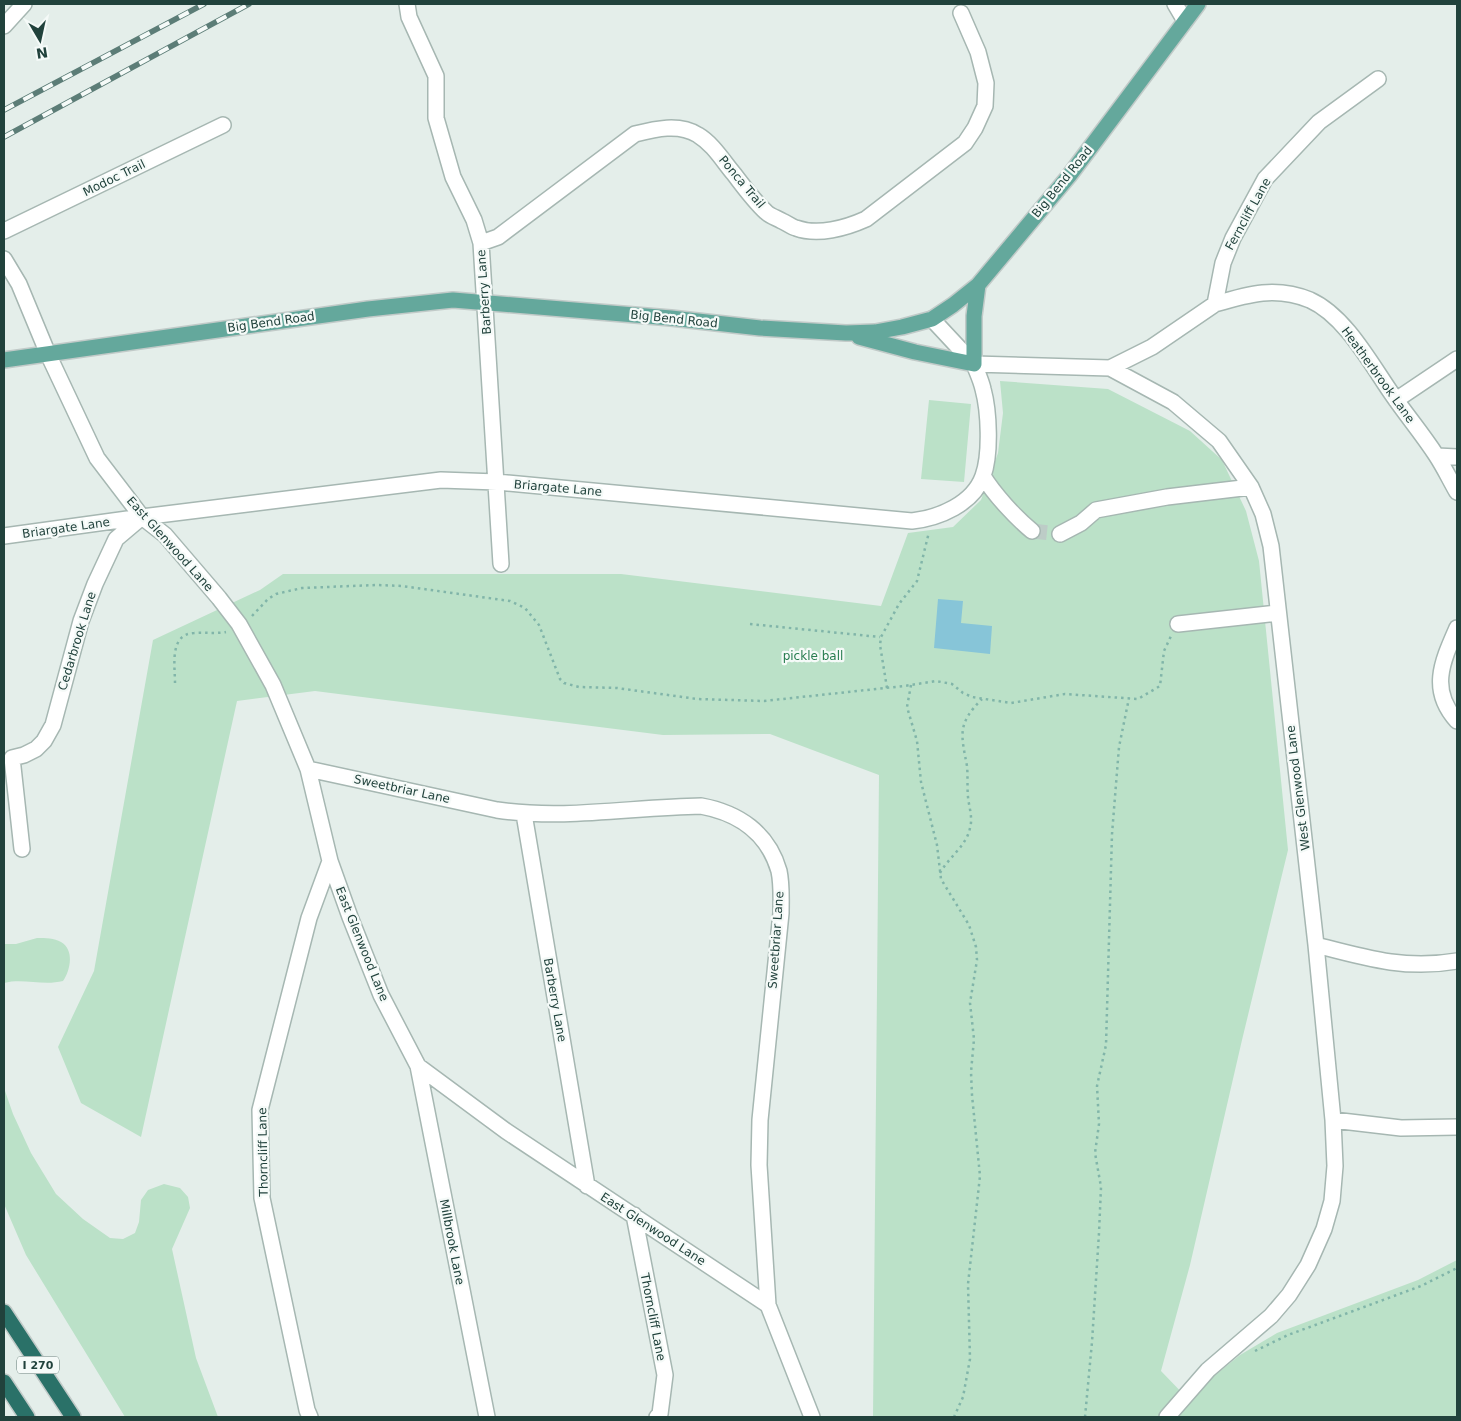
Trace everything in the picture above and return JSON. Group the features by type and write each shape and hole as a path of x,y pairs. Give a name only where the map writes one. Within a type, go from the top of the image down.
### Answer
{"highway":[{"name":"I 270","path":"4,1312 73,1417"},
{"name":"I 270","path":"4,1382 27,1417"}],"main road":[{"name":"Big Bend Road","path":"4,360 385,307 453,300 671,318 760,328 846,333 875,332 932,319 978,285 1069,176 1198,4"},
{"path":"846,333 915,352 974,364 974,316 978,285"}],"street":[{"path":"4,26 24,4"},
{"name":"Barberry Lane","path":"408,4 409,17 436,76 436,118 453,177 474,220 481,243 501,564"},
{"path":"1175,4 1185,21"},
{"name":"Ponca Trail","path":"481,243 498,237 635,134 656,129 678,128 697,134 713,148 749,194 767,213 796,228 806,231 838,229 866,219 965,143 975,128 984,106 986,83 978,52 958,7"},
{"name":"Ferncliff Lane","path":"1214,304 1223,264 1233,238 1265,179 1319,122 1378,79"},
{"name":"Modoc Trail","path":"4,231 223,125"},
{"name":"East Glenwood Lane","path":"4,259 19,284 48,354 97,458 142,517 165,536 219,598 238,624 274,685 308,769 330,861 350,917 381,995 418,1066 506,1131 768,1305"},
{"name":"Heatherbrook Lane","path":"1214,304 1269,291 1288,293 1312,301 1329,312 1349,332 1437,456 1457,492"},
{"path":"1110,368 1152,347 1214,304"},
{"path":"932,319 974,364"},
{"path":"1396,400 1457,359"},
{"name":"West Glenwood Lane","path":"974,364 1110,368 1173,402 1219,441 1252,487 1263,514 1271,546 1316,945 1333,1120 1335,1166 1332,1201 1324,1229 1308,1265 1289,1295 1271,1316 1208,1370 1166,1417"},
{"name":"Briargate Lane","path":"4,536 441,480 497,482 912,521 928,519 959,504 972,494 983,476 989,431 984,389 974,364"},
{"path":"1437,456 1457,456"},
{"path":"983,476 994,492 1032,530"},
{"path":"1060,534 1076,526 1096,510 1167,497 1252,487"},
{"name":"Cedarbrook Lane","path":"22,849 8,757 24,755 36,749 44,741 53,725 81,621 94,584 116,539 142,517"},
{"path":"1178,624 1278,613"},
{"path":"1457,628 1441,667 1440,681 1442,697 1450,713 1457,721"},
{"name":"Sweetbriar Lane","path":"308,769 524,814 570,814 701,806 720,809 738,817 754,829 773,854 779,873 781,914 760,1120 758,1165 768,1305"},
{"name":"Barberry Lane","path":"524,814 587,1186"},
{"name":"Thorncliff Lane","path":"310,1417 306,1410 262,1198 260,1110 309,918 330,861"},
{"path":"1316,945 1374,960 1401,964 1440,964 1457,961"},
{"name":"Millbrook Lane","path":"418,1066 487,1417"},
{"path":"1333,1120 1400,1128 1457,1126"},
{"name":"Thorncliff Lane","path":"634,1215 665,1375 660,1414 657,1417"},
{"path":"768,1305 812,1417"}],"path":[{"path":"887,688 880,645 881,637 899,604 920,576 930,527 928,519"},
{"path":"175,683 175,652 177,642 181,637 193,632 226,632 254,614 268,599 290,589 376,585 424,587 510,601 519,604 531,614 539,625 560,679 564,683 579,687 616,688 679,697 731,701 764,701 887,688 926,681 945,682 952,684 964,693 982,699 1011,703 1065,694 1138,699 1160,686 1164,650 1178,624"},
{"path":"750,624 881,637"},
{"path":"911,685 907,707 917,741 921,782 937,845 940,873 947,890 969,926 976,947 977,960 970,1003 974,1039 972,1095 980,1176 968,1284 970,1359 963,1396 954,1417"},
{"path":"1085,1417 1099,1233 1101,1187 1095,1153 1099,1124 1097,1086 1106,1046 1112,834 1118,746 1130,698"},
{"path":"940,873 965,841 970,829 971,822 967,774 962,749 962,731 968,714 982,699"},
{"path":"1252,1352 1288,1335 1420,1286 1457,1268"}],"green space":[{"name":"pickle ball","path":"1000,381 1108,389 1190,431 1222,460 1246,511 1259,561 1288,850 1190,1265 1161,1371 1189,1400 1209,1380 1240,1355 1277,1333 1418,1280 1457,1260 1457,1417 873,1417 879,775 770,734 663,735 315,691 237,701 141,1137 81,1103 58,1047 94,971 153,640 260,590 283,574 621,574 881,606 908,533 953,527 981,500 998,453 1003,413"},
{"path":"929,400 971,404 964,482 921,479"},
{"path":"37,938 50,938 61,942 68,950 70,961 68,972 63,981 48,983 18,981 4,983 4,944 16,944"},
{"path":"4,1088 13,1114 31,1153 56,1194 83,1219 110,1238 123,1239 135,1233 139,1222 141,1200 148,1190 164,1184 180,1188 188,1197 190,1208 172,1249 196,1358 218,1417 125,1417 26,1255 4,1204"}],"water":[{"path":"938,599 963,601 961,623 992,626 990,654 934,648"}],"tunnel":[{"path":"1032,531 1060,534"}],"railway":[{"path":"4,110 204,4"},
{"path":"4,137 249,4"}]}
